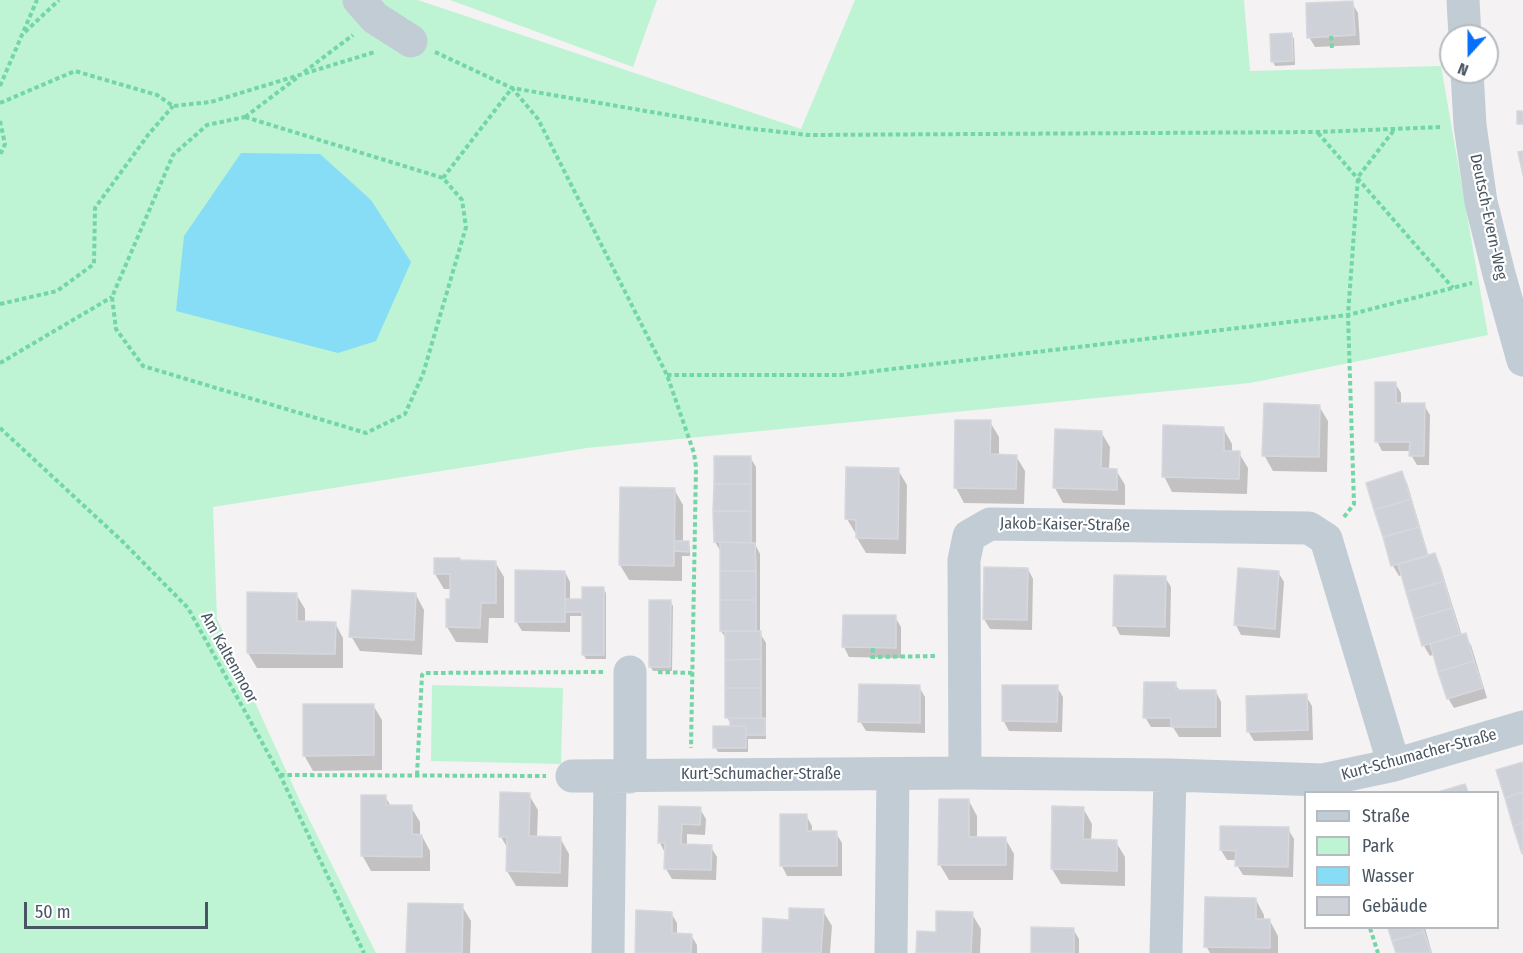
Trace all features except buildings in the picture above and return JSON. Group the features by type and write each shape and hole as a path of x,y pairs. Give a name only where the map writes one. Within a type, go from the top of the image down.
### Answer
{"street":[{"path":"1463,0 1464,24"},
{"path":"367,9 411,41"},
{"name":"Deutsch-Evern-Weg","path":"1468,84 1470,125 1481,202 1498,274 1523,360"},
{"name":"Jakob-Kaiser-Straße","path":"965,773 964,560 969,536 990,524 1309,528 1326,539"},
{"path":"1326,539 1394,765"},
{"path":"608,953 630,672"},
{"name":"Kurt-Schumacher-Straße","path":"572,776 965,773 1170,775 1323,780 1394,765 1523,727"},
{"path":"891,953 893,774"},
{"path":"1166,953 1170,775"}],"path":[{"path":"0,86 37,0"},
{"path":"22,35 59,0"},
{"path":"244,117 443,178 462,200 466,227 423,374 405,414 366,433 143,366 116,329 112,297 173,155 207,126 244,117 301,75 367,9"},
{"path":"1331,36 1332,48"},
{"path":"0,103 75,71 157,95 173,106 211,102 411,41 512,88 745,128 808,135 1318,132 1470,125"},
{"path":"443,178 512,88"},
{"path":"512,88 538,119 667,375 694,453 696,467 690,776"},
{"path":"0,304 57,291 94,264 95,208 148,135 173,106"},
{"path":"0,121 5,144 0,155"},
{"path":"1326,539 1354,504 1348,315 1358,177 1394,130"},
{"path":"1318,132 1453,288"},
{"path":"667,375 842,375 1348,315 1498,274"},
{"path":"0,363 112,297"},
{"name":"Am Kaltenmoor","path":"0,428 122,542 188,608 280,775 363,953"},
{"path":"873,648 872,657 964,656"},
{"path":"417,776 422,675 424,673 693,673"},
{"path":"280,775 572,776"},
{"path":"1371,929 1378,953"}],"green space":[{"path":"0,0 418,0 801,129 855,0 1244,0 1250,71 1439,66 1439,84 1444,84 1488,335 1250,383 587,448 213,507 217,619 300,801 376,953 0,953"},
{"path":"450,0 657,0 633,67"},
{"path":"432,685 563,688 561,764 431,761"}],"water":[{"path":"241,153 320,154 371,200 411,262 376,341 338,353 176,311 184,236"}]}
